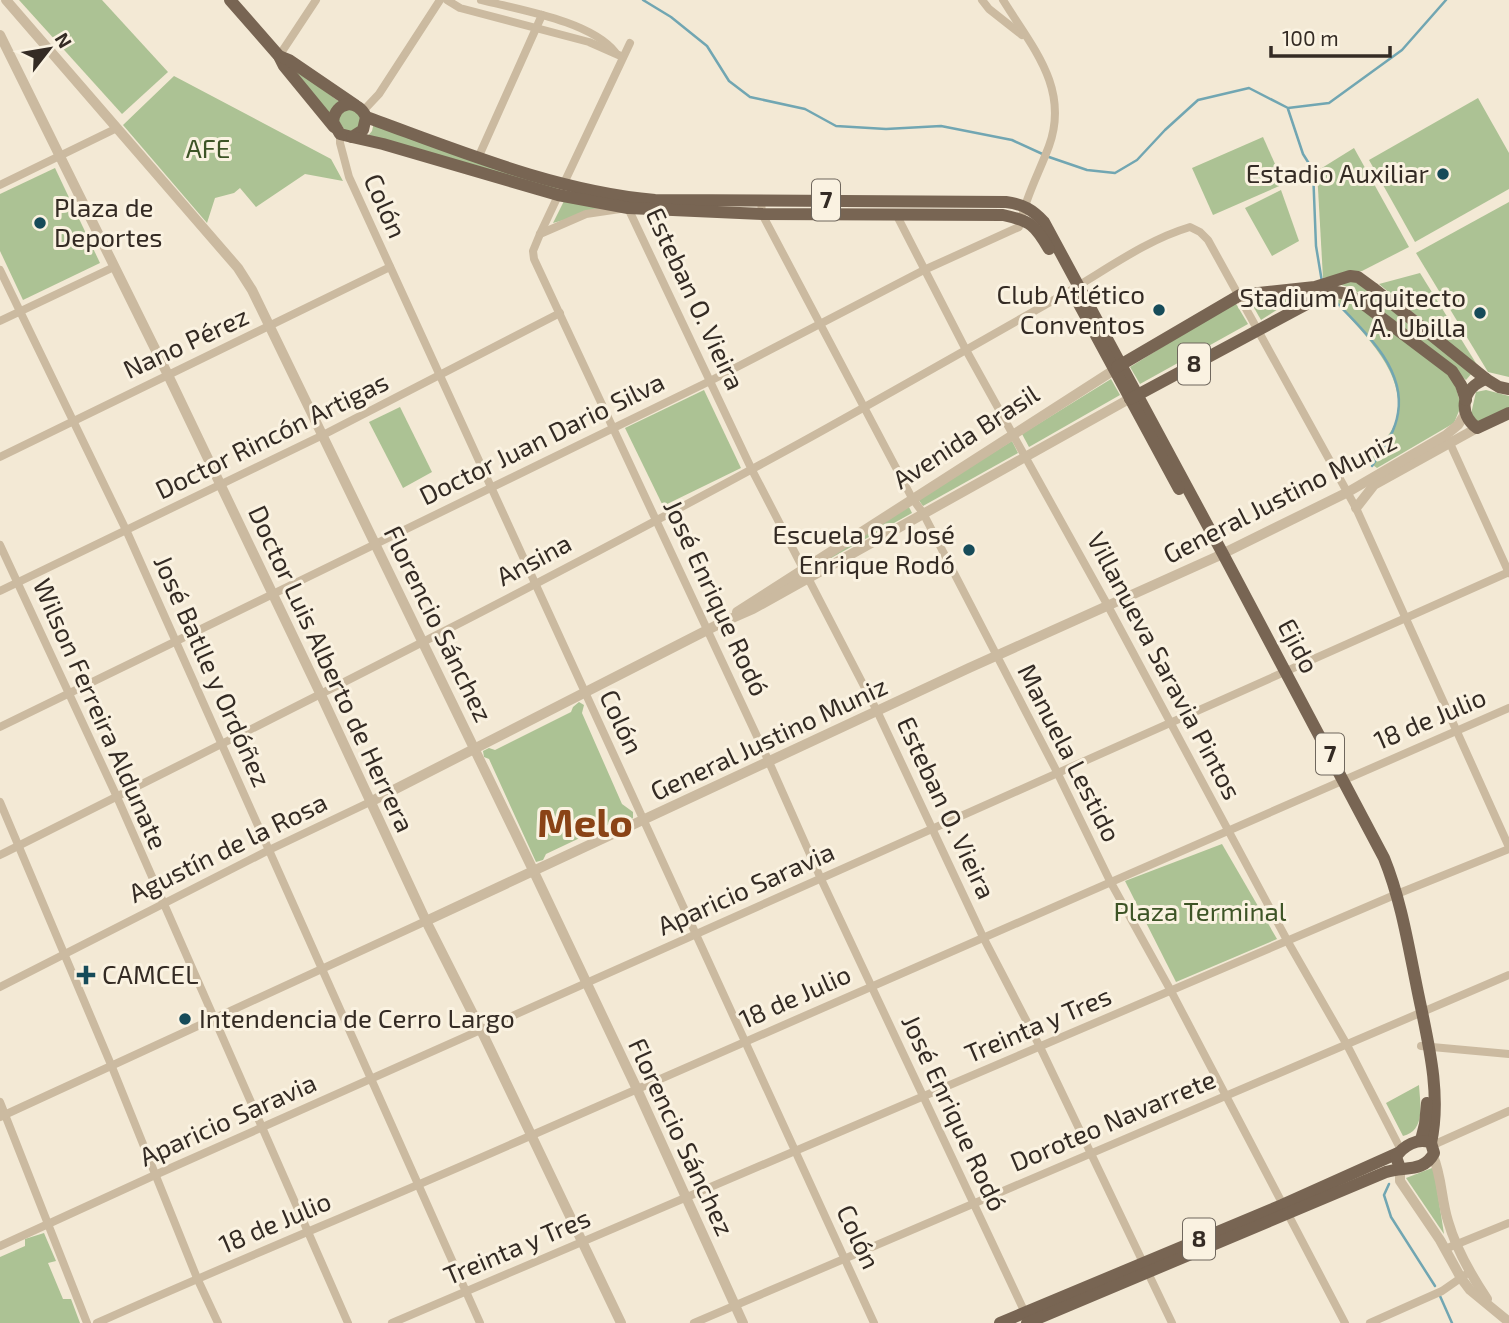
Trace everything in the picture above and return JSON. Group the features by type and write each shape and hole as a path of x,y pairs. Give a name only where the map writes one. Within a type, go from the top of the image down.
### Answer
{"main road":[{"name":"7","path":"230,0 343,133 560,190 628,203 762,214 896,207"},
{"name":"7","path":"279,56 289,60 361,111 560,190"},
{"path":"345,104 361,111 363,130 343,133 333,122 336,111 345,104"},
{"name":"7","path":"628,203 655,200 761,200 1003,215 1023,212"},
{"name":"Ejido","path":"1023,212 1037,228 1075,288 1339,780 1378,860 1393,896 1425,1046 1426,1124 1430,1146"},
{"name":"8","path":"1258,328 1316,292 1334,286 1350,276 1358,277 1486,379 1509,389"},
{"path":"1334,286 1362,303 1452,371 1466,400"},
{"name":"8","path":"1240,295 1316,292"},
{"name":"Avenida Brasil","path":"1117,367 1240,295"},
{"name":"Avenida Brasil","path":"1133,397 1258,328"},
{"path":"1486,379 1475,383 1468,391 1465,414 1469,422 1478,428 1509,413"},
{"path":"1430,1146 1427,1163 1412,1169 1400,1169 1396,1161 1400,1152 1430,1146"},
{"name":"8","path":"1284,1210 1400,1152"},
{"name":"8","path":"1000,1323 1028,1320 1146,1267 1284,1210 1385,1172 1400,1169"}],"street":[{"name":"Florencio Sánchez","path":"6,0 238,268 252,290 476,749 636,1087 743,1323"},
{"path":"279,56 316,0"},
{"path":"361,111 379,94 440,0"},
{"path":"447,0 460,8 589,42 620,56"},
{"path":"481,0 542,15 599,37 620,56"},
{"path":"982,0 989,9 1026,38"},
{"path":"1003,0 1045,66 1055,96 1056,122 1023,212"},
{"path":"478,158 542,15"},
{"name":"Doctor Luis Alberto de Herrera","path":"0,35 168,375 426,922 481,1030 621,1323"},
{"name":"José Enrique Rodó","path":"630,43 620,56 540,234 533,251 534,259 1028,1320"},
{"path":"0,185 115,129"},
{"name":"Colón","path":"343,133 340,143 349,177 874,1323"},
{"name":"Manuela Lestido","path":"761,200 762,214 818,323 912,498 923,513 1057,772 1110,881 1171,991 1345,1323"},
{"path":"540,234 586,214 628,203"},
{"name":"Esteban O. Vieira","path":"628,203 751,470 878,713 983,937 1040,1047 1172,1323"},
{"name":"Villanueva Saravia Pintos","path":"896,207 924,270 966,350 1172,723 1288,942 1347,1045 1400,1152"},
{"name":"Doctor Juan Dario Silva","path":"0,727 710,381 924,270 1019,227 1023,212"},
{"name":"Ansina","path":"0,855 321,695 751,470 1170,233 1190,227 1200,232 1208,240 1240,295"},
{"path":"0,321 114,267"},
{"name":"Nano Pérez","path":"0,457 390,267"},
{"name":"José Batlle y Ordóñez","path":"0,271 177,641 480,1323"},
{"path":"1240,295 1356,508 1509,848"},
{"name":"Doctor Rincón Artigas","path":"0,591 127,532 323,435 560,313"},
{"name":"Avenida Brasil","path":"476,749 708,631 803,567 1117,367"},
{"name":"Avenida Brasil","path":"721,623 753,609 1133,397"},
{"name":"General Justino Muniz","path":"1356,508 1374,485 1448,439 1465,414"},
{"name":"General Justino Muniz","path":"2,1116 878,713 996,656 1220,556 1448,439 1478,428"},
{"path":"1448,439 1509,572"},
{"name":"Wilson Ferreira Aldunate","path":"0,545 70,692 162,904 216,1018 348,1323"},
{"name":"Aparicio Saravia","path":"0,1246 1509,572"},
{"name":"18 de Julio","path":"97,1323 197,1278 309,1233 636,1087 1509,708"},
{"name":"Agustín de la Rosa","path":"0,986 476,749"},
{"path":"0,802 218,1323"},
{"name":"Treinta y Tres","path":"392,1323 1509,848"},
{"name":"Doroteo Navarrete","path":"695,1323 1509,975"},
{"path":"1425,1046 1509,1054"},
{"path":"0,1102 2,1116 88,1323"},
{"path":"1430,1146 1509,1111"},
{"name":"7","path":"1430,1146 1438,1168 1447,1219 1470,1290 1509,1322"},
{"name":"7","path":"1400,1169 1399,1181 1445,1250 1465,1274"},
{"path":"1445,1250 1509,1223"},
{"path":"1370,1323 1443,1291 1465,1274"}],"green space":[{"path":"19,0 102,0 168,72 122,114"},
{"path":"288,64 341,103 331,117"},
{"name":"AFE","path":"174,76 331,159 343,181 305,174 256,207 240,188 234,193 215,198 207,223 123,125"},
{"name":"Estadio Auxiliar","path":"1478,98 1509,153 1509,189 1415,242 1369,160"},
{"path":"347,108 361,114 360,128 347,134 337,118"},
{"path":"374,122 560,185 557,192 366,138 372,131"},
{"path":"1263,137 1284,184 1213,215 1192,168"},
{"path":"1354,148 1409,247 1362,271 1323,278 1317,171"},
{"name":"Plaza de Deportes","path":"55,168 100,263 23,300 0,251 0,194"},
{"path":"1281,190 1299,241 1272,256 1245,208"},
{"path":"564,201 608,208 553,223"},
{"name":"Stadium Arquitecto A. Ubilla","path":"1509,202 1509,377 1488,372 1416,253"},
{"path":"1420,273 1479,368 1379,284"},
{"path":"1355,280 1472,373 1466,380 1352,288 1334,283"},
{"path":"1297,297 1261,320 1249,299"},
{"path":"1347,297 1446,371 1455,384 1461,406 1454,423 1377,468 1369,462 1396,421 1396,387 1381,356 1335,301"},
{"path":"1235,302 1248,324 1140,384 1130,367"},
{"path":"1111,379 1120,395 1029,447 1022,434"},
{"path":"704,390 741,468 663,506 625,428"},
{"path":"1486,390 1509,396 1509,408 1479,423 1471,414 1476,392"},
{"path":"400,407 432,472 403,488 369,422"},
{"path":"1012,441 1018,453 923,506 918,499"},
{"path":"908,505 912,513 815,567"},
{"path":"579,702 584,705 582,713 622,804 633,812 633,818 627,822 620,819 546,854 543,860 536,862 483,751 489,748 495,750 571,712"},
{"name":"Plaza Terminal","path":"1222,844 1277,939 1176,982 1125,881"},
{"path":"1419,1085 1418,1122 1410,1133 1403,1136 1386,1103"},
{"path":"1432,1168 1434,1170 1444,1234 1406,1178"},
{"path":"44,1233 56,1261 48,1263 63,1299 71,1299 80,1323 0,1323 0,1257 25,1246 25,1239"}],"waterway":[{"path":"643,0 671,17 707,46 729,81 750,97 805,109 836,126 886,129 941,126 1012,140 1087,170 1115,173 1137,160 1198,100 1249,88 1288,108 1329,103 1402,50 1446,0"},
{"path":"1288,109 1303,154 1313,170 1316,246 1322,282"},
{"path":"1333,299 1379,350 1395,380 1399,396 1394,427 1372,466"},
{"path":"1389,1184 1384,1195 1391,1217 1435,1286"},
{"path":"1440,1296 1452,1323"}],"place":[{"name":"Estadio Auxiliar","path":"1443,174"},
{"name":"Plaza de Deportes","path":"40,223"},
{"name":"Club Atlético Conventos","path":"1159,310"},
{"name":"Stadium Arquitecto A. Ubilla","path":"1480,313"},
{"name":"Escuela 92 José Enrique Rodó","path":"969,550"},
{"name":"CAMCEL","path":"86,975"},
{"name":"Intendencia de Cerro Largo","path":"185,1019"}],"district":[{"name":"Melo","path":"585,823"}]}
